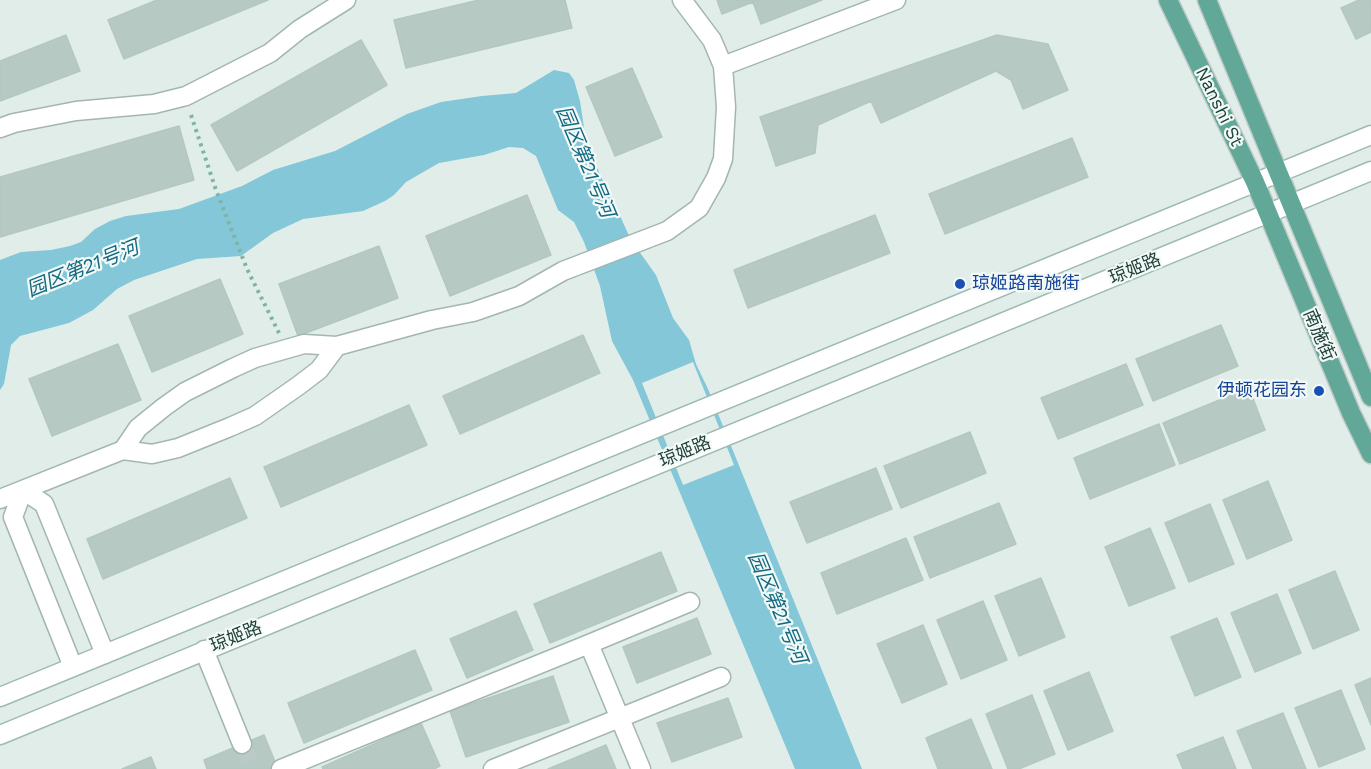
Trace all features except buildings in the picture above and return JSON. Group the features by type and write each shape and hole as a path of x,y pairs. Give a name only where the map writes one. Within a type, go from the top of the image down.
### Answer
{"main road":[{"name":"Nanshi St","path":"1168,0 1255,182 1268,215"},
{"name":"Nanshi St","path":"1207,0 1293,204"},
{"name":"南施街","path":"1293,204 1371,397"},
{"name":"南施街","path":"1268,215 1371,454"}],"street":[{"path":"0,128 14,123 76,111 154,104 186,96 270,53 300,29 346,0"},
{"path":"123,450 138,428 185,392 255,358 304,344 337,346 432,320 472,312 519,296 563,271 658,236 699,208 716,178 723,159 726,107 723,66 712,40 682,0"},
{"path":"723,66 896,0"},
{"name":"琼姬路","path":"0,697 1371,135"},
{"name":"琼姬路","path":"0,735 1371,171"},
{"path":"0,499 123,450 152,454 178,448 255,416 319,370 337,346"},
{"path":"23,490 44,504 105,654"},
{"path":"23,490 13,517 73,667"},
{"path":"281,769 690,602"},
{"path":"589,644 641,769"},
{"path":"204,650 242,744"},
{"path":"494,769 721,677"}],"path":[{"path":"186,96 216,190 248,268 287,350"}],"water":[{"name":"园区第21号河","path":"554,70 569,73 574,80 580,101 586,141 601,177 631,240 656,275 673,318 689,340 696,364 862,769 795,769 633,380 612,341 600,286 584,242 574,222 558,210 536,156 523,148 509,147 484,155 439,163 406,182 385,201 363,211 303,219 273,233 241,256 197,259 134,280 117,289 93,310 69,323 20,336 11,345 4,384 0,390 0,260 21,252 70,246 81,242 95,229 126,216 179,209 242,186 273,170 335,151 407,114 441,102 516,93"}],"pier":[{"path":"693,362 734,465 683,485 642,383"}],"tunnel":[{"path":"242,744 253,769"}],"place":[{"name":"琼姬路南施街","path":"960,284"},
{"name":"伊顿花园东","path":"1319,391"}]}
